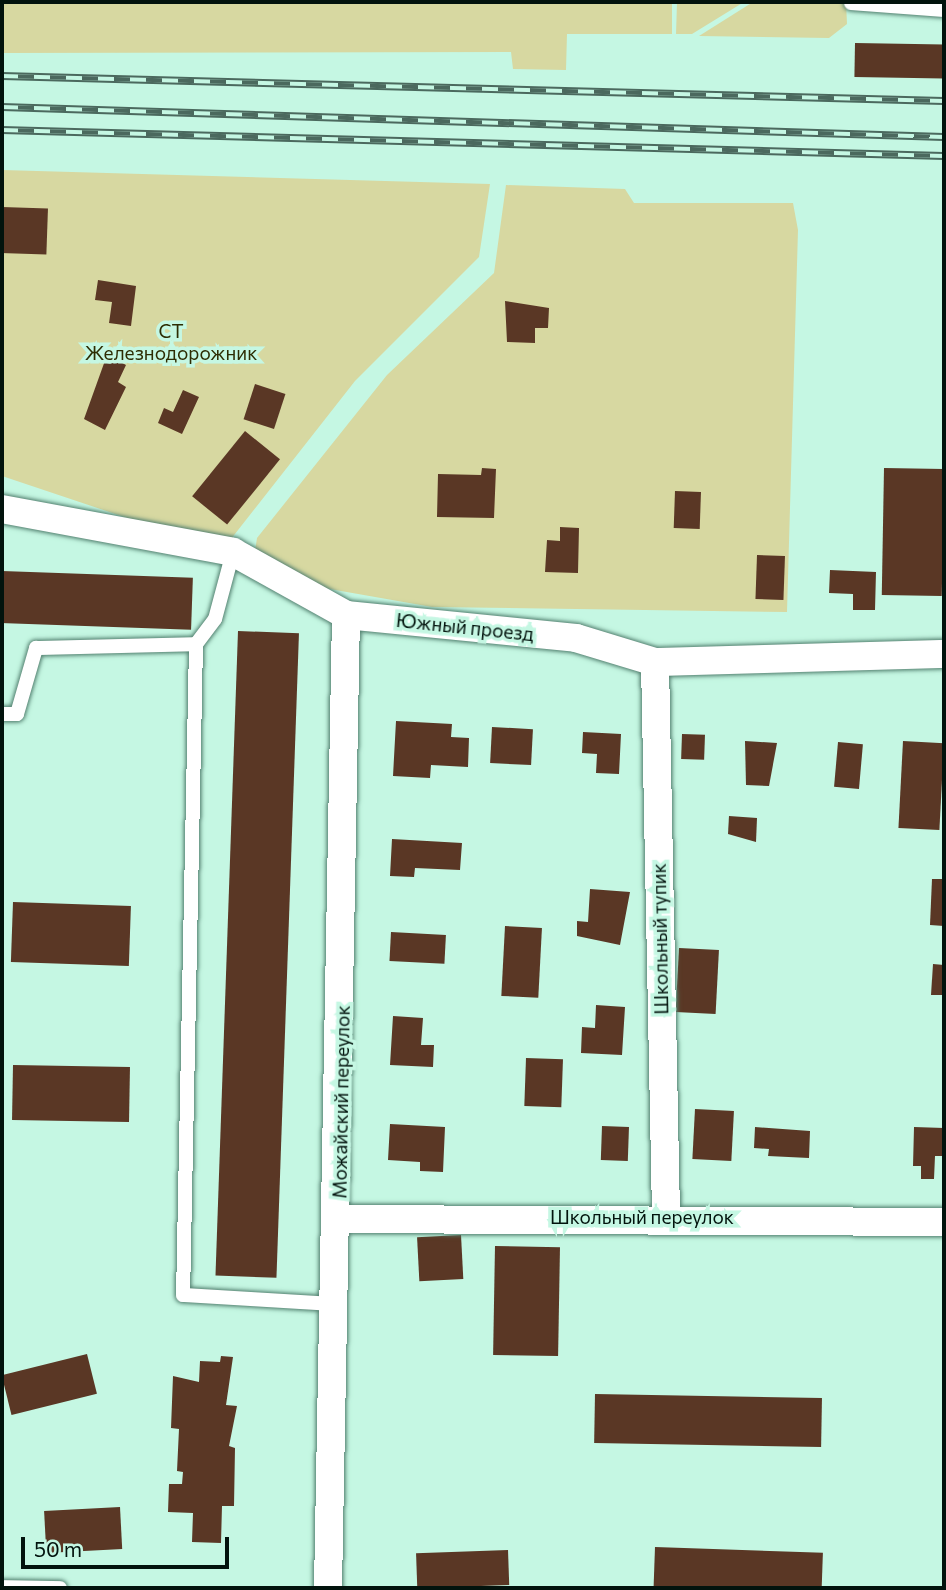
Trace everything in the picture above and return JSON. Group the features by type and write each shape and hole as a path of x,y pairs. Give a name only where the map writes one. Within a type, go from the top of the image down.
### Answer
{"street":[{"name":"Южный проезд","path":"2,509 233,552 346,615 576,638 655,662 944,654"},
{"name":"Можайский переулок","path":"328,1588 340,1219 346,615"},
{"name":"Школьный тупик","path":"655,662 666,1215"},
{"name":"Школьный переулок","path":"340,1219 666,1215 944,1222"}],"lane":[{"path":"851,3 944,10"},
{"path":"233,552 215,619 196,644 183,1295 337,1304"},
{"path":"2,714 17,714 36,648 196,644"},
{"path":"2,1587 60,1588"}],"green space":[{"path":"2,2 672,2 672,34 567,34 566,70 513,69 511,52 2,53"},
{"path":"677,2 744,2 692,34 676,34"},
{"path":"753,2 846,2 847,24 829,38 699,36"},
{"name":"СТ Железнодорожник","path":"2,170 490,184 479,257 355,381 231,539 169,532 2,476"},
{"path":"506,185 625,189 634,203 793,203 798,230 787,612 432,607 324,588 255,551 257,538 387,375 494,273"}],"building":[{"path":"855,43 944,45 943,79 854,77"},
{"path":"2,207 48,209 46,255 2,253"},
{"path":"98,280 136,286 131,326 109,323 112,302 95,300"},
{"path":"505,301 549,308 548,328 535,328 535,343 507,342"},
{"path":"107,355 126,365 118,382 126,387 105,430 84,419"},
{"path":"255,384 285,394 274,429 244,419"},
{"path":"183,390 199,397 182,434 158,423 164,408 173,412"},
{"path":"245,431 280,459 227,525 192,496"},
{"path":"482,468 496,469 494,518 437,517 438,474 481,475"},
{"path":"884,468 944,469 942,596 882,595"},
{"path":"675,491 701,492 700,529 674,528"},
{"path":"560,527 579,528 578,573 545,572 547,540 560,541"},
{"path":"757,555 785,556 783,600 755,599"},
{"path":"830,570 876,572 875,610 853,610 853,594 829,593"},
{"path":"2,571 193,578 191,630 2,623"},
{"path":"238,631 299,633 276,1278 215,1276"},
{"path":"396,721 452,724 451,737 469,738 468,767 431,765 430,778 393,776"},
{"path":"492,727 533,729 531,765 490,763"},
{"path":"583,732 621,734 619,774 596,773 597,754 582,753"},
{"path":"682,734 705,735 704,760 681,759"},
{"path":"745,741 777,743 769,786 746,785"},
{"path":"903,741 944,743 939,830 898,828"},
{"path":"838,742 863,744 859,789 834,787"},
{"path":"729,816 757,818 756,842 728,834"},
{"path":"392,839 462,843 460,870 415,868 414,877 390,876"},
{"path":"932,879 944,879 944,926 930,925"},
{"path":"590,889 630,892 620,945 577,936 577,921 588,922"},
{"path":"13,902 131,906 129,966 11,962"},
{"path":"505,926 542,928 538,998 501,996"},
{"path":"391,932 446,935 444,964 389,961"},
{"path":"679,948 719,950 716,1014 676,1012"},
{"path":"933,964 944,965 944,995 931,995"},
{"path":"596,1005 625,1007 622,1055 581,1053 582,1027 595,1028"},
{"path":"393,1016 423,1018 421,1045 434,1045 433,1067 390,1065"},
{"path":"526,1058 563,1059 561,1107 524,1106"},
{"path":"13,1065 130,1067 129,1122 12,1120"},
{"path":"695,1109 734,1111 731,1161 692,1159"},
{"path":"390,1124 445,1127 443,1172 420,1171 420,1162 388,1160"},
{"path":"602,1126 629,1127 628,1161 601,1160"},
{"path":"755,1127 810,1131 809,1158 768,1156 769,1149 754,1148"},
{"path":"914,1127 944,1128 944,1156 935,1156 934,1179 921,1179 921,1166 913,1166"},
{"path":"461,1235 463,1279 419,1281 417,1237"},
{"path":"495,1246 560,1247 558,1356 493,1355"},
{"path":"87,1354 97,1394 12,1415 2,1375"},
{"path":"221,1356 233,1357 226,1405 237,1406 229,1446 235,1448 234,1506 222,1506 221,1543 192,1542 193,1513 168,1512 169,1484 182,1484 183,1472 177,1471 179,1429 171,1428 173,1376 199,1382 200,1361 220,1362"},
{"path":"595,1394 822,1398 821,1447 594,1443"},
{"path":"120,1507 122,1549 46,1553 44,1511"},
{"path":"655,1547 823,1553 822,1588 654,1588"},
{"path":"508,1550 509,1585 417,1588 416,1553"}],"railway":[{"path":"2,76 944,101"},
{"path":"2,107 944,137"},
{"path":"2,130 944,156"}]}
